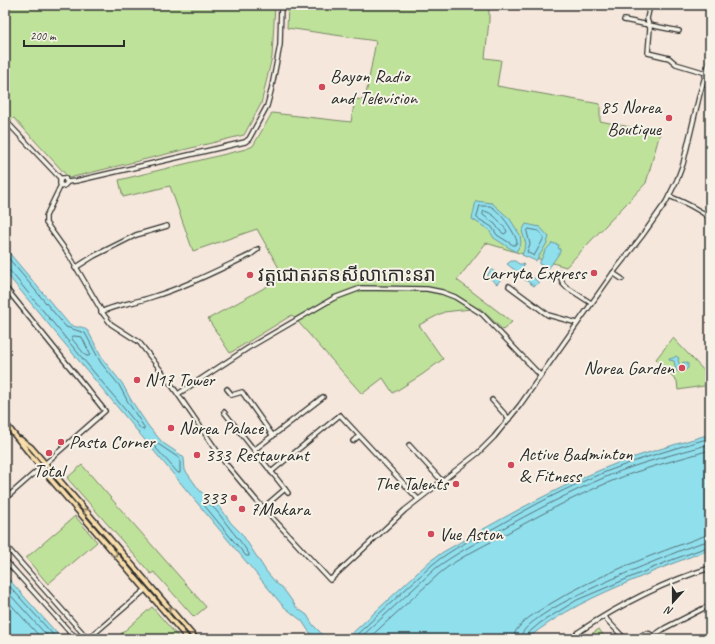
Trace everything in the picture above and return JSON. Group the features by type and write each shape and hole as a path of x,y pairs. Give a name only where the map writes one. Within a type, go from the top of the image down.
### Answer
{"main road":[{"path":"5,423 18,438 26,451 188,639"},
{"path":"18,438 31,447 196,639"}],"street":[{"path":"61,185 66,185 67,182 245,142 249,139 267,106 271,91 280,45 281,5"},
{"path":"650,5 647,19 650,28 648,53 669,58 676,64 710,76"},
{"path":"624,20 679,31"},
{"path":"61,179 59,182 61,185 45,220 46,224 69,255 101,312 111,324 138,340 178,394 216,451 263,508 330,580 405,510 464,466 483,449 509,418 591,303 642,236 669,196 682,164 710,60"},
{"path":"5,120 61,179 65,178 67,182"},
{"path":"669,196 690,205 710,218"},
{"path":"75,268 94,256 136,235 167,226"},
{"path":"101,312 119,305 151,298 250,255 258,249"},
{"path":"560,273 563,284 566,287 591,303"},
{"path":"613,273 622,280"},
{"path":"508,286 548,314 577,323"},
{"path":"5,287 105,411 5,499"},
{"path":"178,394 248,348 328,302 353,290 365,288 427,289 442,292 455,297 482,314 540,375"},
{"path":"227,389 232,395 242,392 273,436"},
{"path":"254,450 323,397"},
{"path":"492,400 509,418"},
{"path":"224,412 286,491 263,508"},
{"path":"271,472 340,415 418,499"},
{"path":"353,441 359,436"},
{"path":"409,445 442,481"},
{"path":"5,545 88,639 145,590"},
{"path":"5,560 68,630 79,639"},
{"path":"580,637 577,633 605,616 673,580 710,568"},
{"path":"639,639 640,636 648,633 653,638 665,628 710,605"},
{"path":"605,616 625,639"},
{"path":"68,630 73,639"}],"green space":[{"path":"5,5 275,5 272,57 261,104 244,135 69,178 14,118 5,126"},
{"path":"288,5 489,5 489,21 485,58 501,60 497,86 600,104 600,121 660,133 646,183 566,267 486,243 457,280 512,322 503,330 480,308 444,312 419,325 443,359 393,393 383,378 362,394 292,315 230,353 208,319 284,277 257,229 193,251 170,186 123,197 119,180 253,146 272,113 351,122 355,99 365,100 376,41 287,28"},
{"name":"Norea Garden","path":"673,338 709,376 710,385 678,390 677,381 656,359"},
{"path":"82,465 206,607 194,617 154,572 151,574 67,478"},
{"path":"75,516 97,542 48,584 26,558"},
{"path":"152,607 180,639 115,639"},
{"path":"599,629 606,639 584,639"}],"water":[{"path":"476,201 492,203 510,219 520,235 521,243 516,252 494,238 489,230 472,219"},
{"path":"526,224 540,227 549,237 536,261 522,255 526,244 522,231"},
{"path":"552,243 559,245 558,248 560,249 560,252 549,268 539,264 545,251"},
{"path":"5,248 69,324 76,327 82,327 88,331 104,361 122,383 131,400 149,427 163,443 184,458 185,470 200,491 220,507 231,523 242,534 266,571 277,584 282,587 297,608 307,615 313,625 327,639 314,639 302,621 283,606 5,272"},
{"path":"511,261 524,265 521,273 507,264"},
{"path":"491,269 502,278 497,284 487,276"},
{"path":"527,273 539,283 534,286 524,279"},
{"path":"676,356 679,358 678,360 680,366 683,362 688,363 688,368 684,371 679,372 676,370 674,361 669,360"},
{"path":"710,434 710,550 664,567 593,598 552,620 527,639 346,639 430,561 483,529 543,497 605,468 644,454"},
{"path":"5,575 62,639 5,639"}],"place":[{"name":"Bayon Radio and Television","path":"322,87"},
{"name":"85 Norea Boutique","path":"669,118"},
{"name":"Larryta Express","path":"594,273"},
{"name":"វត្តជោតរតនសីលាកោះនរា","path":"250,275"},
{"name":"Norea Garden","path":"682,368"},
{"name":"N17 Tower","path":"137,380"},
{"name":"Norea Palace","path":"171,428"},
{"name":"Pasta Corner","path":"61,442"},
{"name":"Total","path":"49,453"},
{"name":"333 Restaurant","path":"197,455"},
{"name":"Active Badminton & Fitness","path":"511,465"},
{"name":"The Talents","path":"456,484"},
{"name":"333","path":"234,498"},
{"name":"7Makara","path":"242,509"},
{"name":"Vue Aston","path":"431,534"}]}
